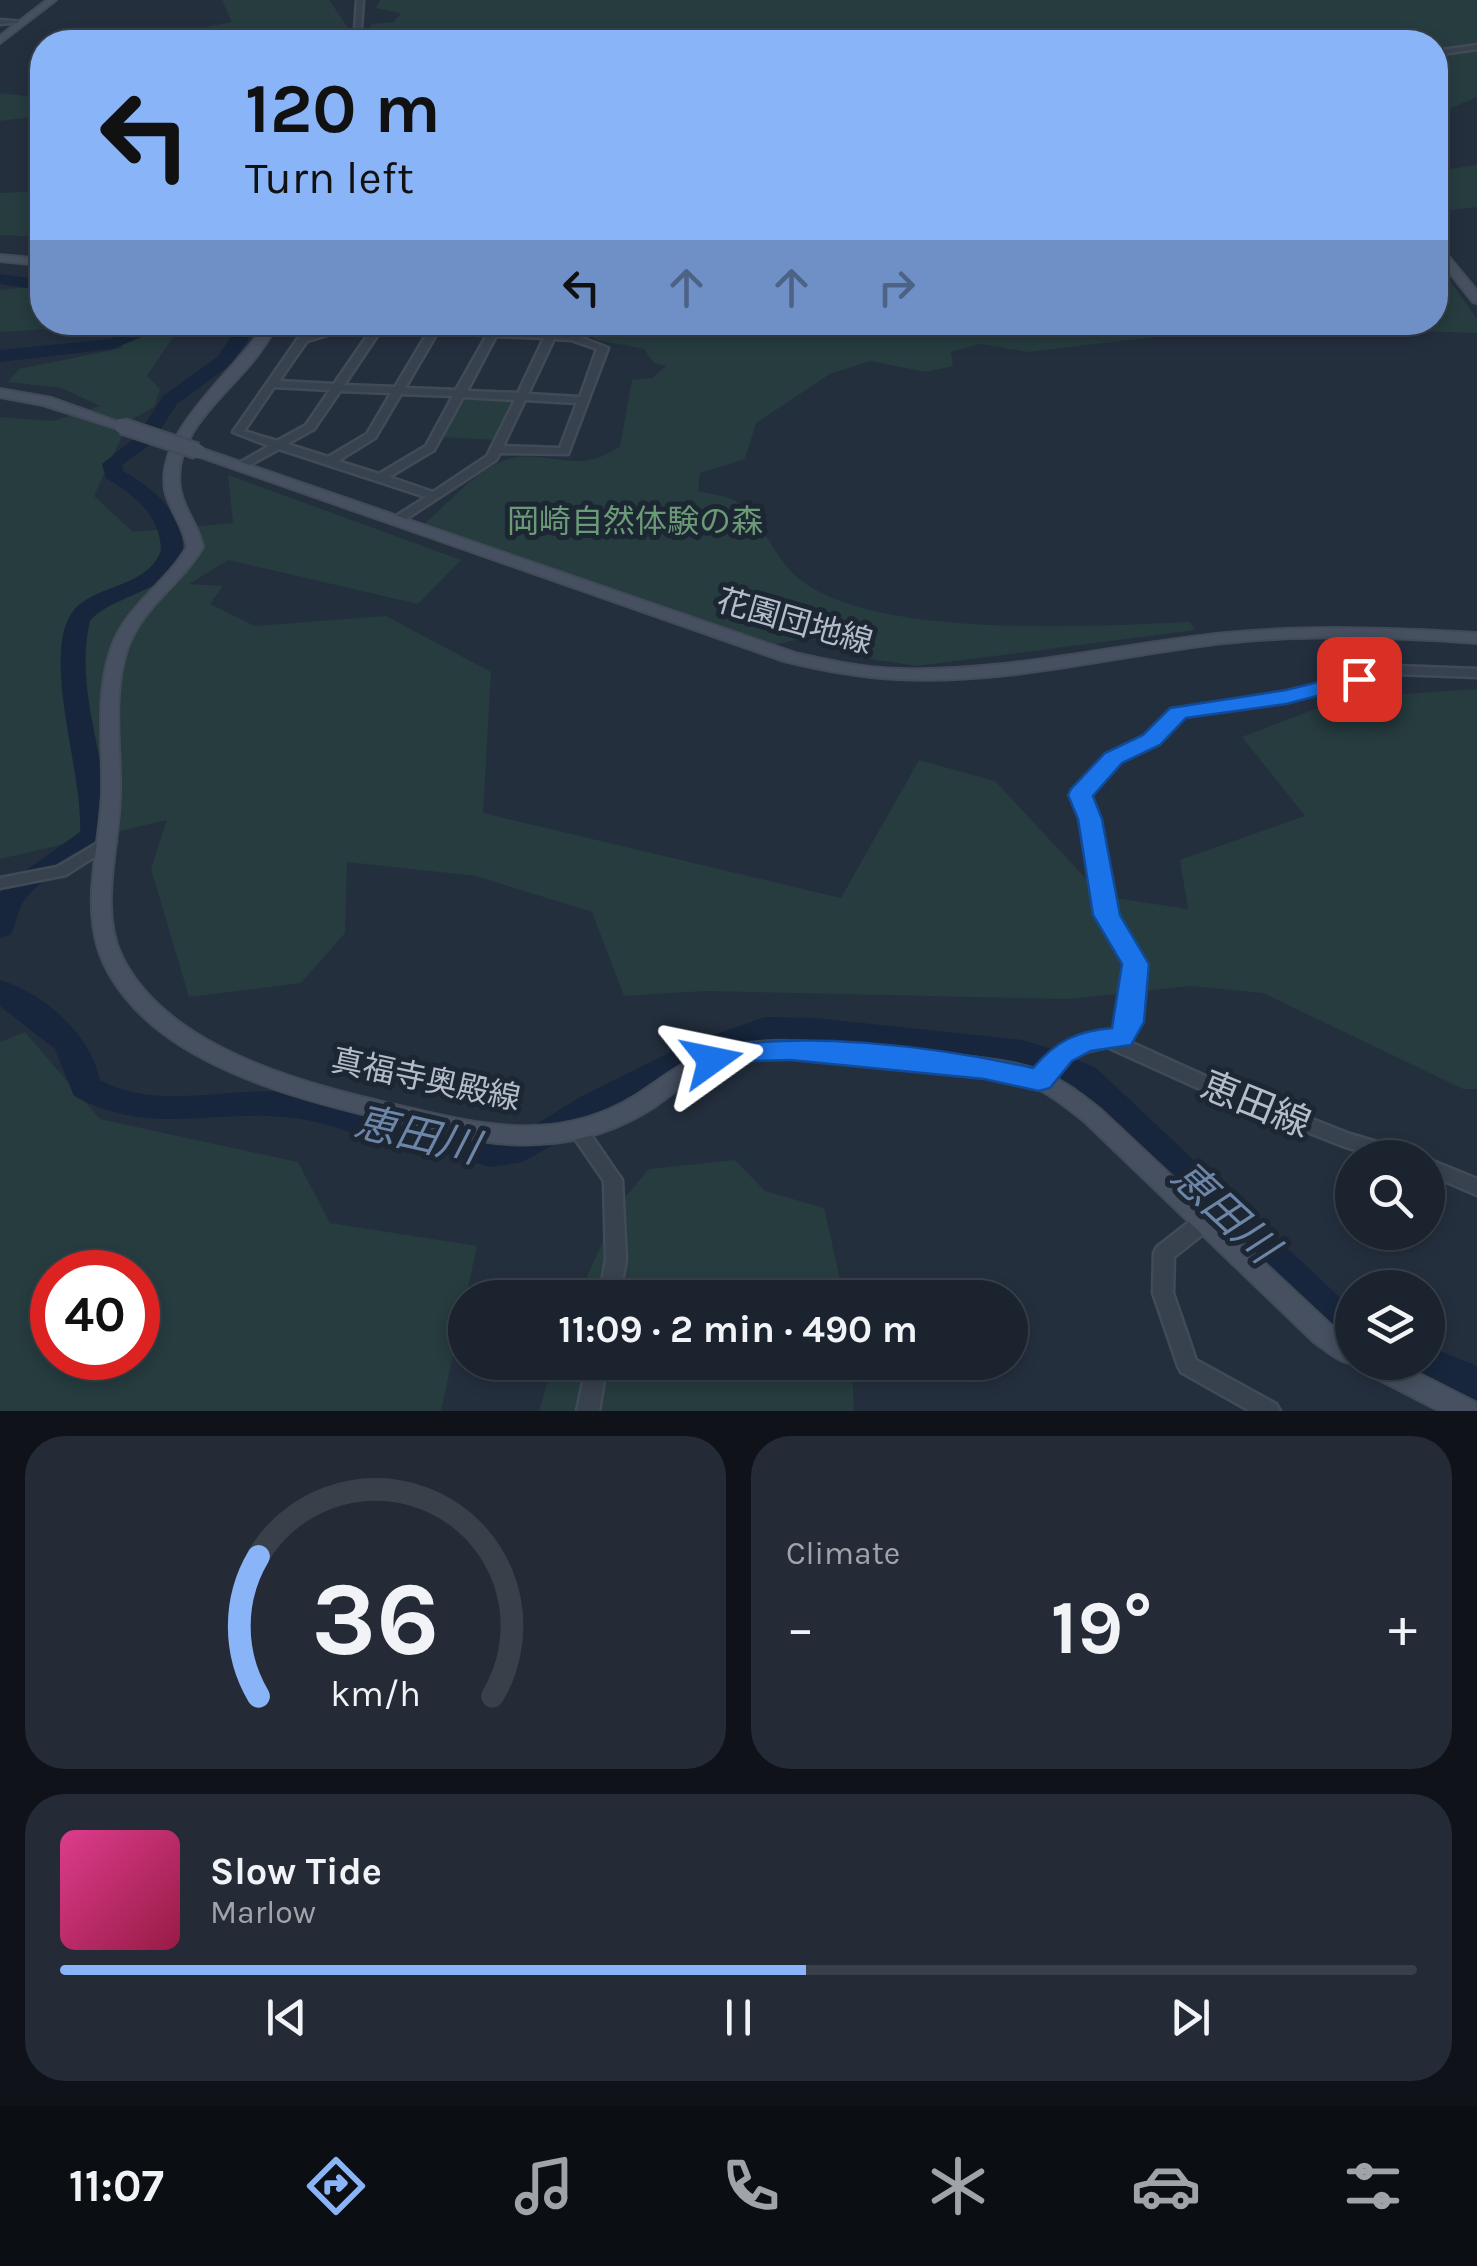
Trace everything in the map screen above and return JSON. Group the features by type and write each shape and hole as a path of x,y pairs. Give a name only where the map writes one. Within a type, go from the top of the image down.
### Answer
{"street":[{"path":"0,40 52,0"},
{"path":"359,30 360,0"},
{"path":"0,22 21,22"},
{"path":"1448,51 1477,48"},
{"path":"0,258 30,261"},
{"path":"1448,263 1477,300"},
{"name":"真福寺奥殿線","path":"264,335 234,378 184,435 172,486 196,547 127,630 108,699 111,794 101,900 111,956 150,1013 171,1031 334,1098 481,1133 534,1136 578,1130 630,1110 694,1068 752,1050 825,1052 1041,1077 1092,1114 1335,1341"},
{"path":"317,335 303,339 238,432 432,496"},
{"path":"240,466 310,427 372,335"},
{"path":"328,462 370,436 431,335"},
{"path":"380,478 430,448 492,335"},
{"path":"400,520 492,458 496,449 551,335 572,336 603,348 564,452 496,449"},
{"path":"271,384 584,400"},
{"name":"花園団地線","path":"0,393 46,401 790,657 867,676 966,674 1292,634 1396,632 1477,638"},
{"path":"1041,1077 1059,1057 1086,1040 1121,1038 1130,1022 1136,964 1106,915 1090,819 1080,795 1114,758 1151,740 1178,712 1286,697 1396,670 1477,673"},
{"path":"0,883 61,871 108,842"},
{"name":"恵田線","path":"1109,1040 1217,1089 1346,1140"},
{"path":"578,1130 613,1180 616,1260 612,1280"},
{"path":"1445,1174 1477,1188"},
{"path":"1205,1220 1164,1253 1163,1293 1188,1366 1269,1411"},
{"path":"588,1411 594,1380"},
{"path":"1404,1380 1466,1411"}],"green space":[{"path":"222,0 329,0 350,30 193,30 232,22"},
{"path":"380,0 1477,0 1477,97 1448,109 1448,30 371,30 371,24 394,22 401,13 376,8"},
{"path":"0,93 30,97 30,117 0,121"},
{"path":"1477,165 1477,207 1448,210 1448,169"},
{"path":"30,192 30,236 0,235 0,193"},
{"name":"岡崎自然体験の森","path":"1448,278 1477,319 1477,333 1448,332"},
{"path":"30,287 30,330 0,332 0,290"},
{"path":"115,335 173,335 147,376 160,389 154,407 129,421 94,496 133,532 233,523 228,475 461,560 418,604 228,560 189,584 223,586 210,604 255,626 386,616 491,672 483,813 841,898 919,760 995,781 1102,896 1188,909 1180,860 1305,816 1242,737 1344,698 1477,689 1477,1089 1463,1089 1263,993 1191,986 1068,999 705,991 624,996 592,912 476,876 347,862 345,933 301,983 189,997 151,869 167,820 0,859 0,417 53,421 100,406 62,388 8,382 19,369 122,348"},
{"name":"岡崎自然体験の森","path":"589,335 1172,335 1028,352 980,344 951,352 953,366 926,372 870,361 830,374 756,423 745,459 700,473 698,491 727,497 743,507 798,578 832,598 877,612 986,625 1190,622 1195,630 917,666 857,657 806,637 775,645 424,524 473,479 505,460 590,460 620,446 632,380 652,378 666,366 654,363 644,349"},
{"path":"460,397 517,399 497,440 439,437"},
{"path":"25,1032 100,1119 298,1162 330,1223 477,1246 470,1280 448,1280 448,1379 441,1411 0,1411 0,1042"},
{"path":"735,1160 765,1191 824,1208 840,1280 585,1280 621,1202 649,1169"},
{"path":"548,1380 853,1380 854,1411 539,1411"}],"waterway":[{"path":"0,279 30,283"},
{"path":"0,356 113,344 136,335"},
{"name":"恵田川","path":"0,928 15,892 68,857 94,834 92,781 72,670 72,645 78,621 97,604 158,574 168,563 172,550 162,514 144,495 113,474 112,464 144,440 170,400 224,361 240,335"},
{"name":"恵田川","path":"0,991 66,1041 82,1070 85,1087 106,1099 181,1109 283,1104 404,1137 411,1130 490,1154 522,1149 594,1105 696,1053 765,1028 815,1029 1022,1052 1085,1077 1335,1316"},
{"name":"恵田川","path":"1445,1370 1477,1384"}],"route":[{"path":"712,1060 752,1050 825,1052 984,1068 1039,1080 1062,1054 1086,1040 1121,1038 1130,1022 1136,964 1106,915 1090,819 1080,795 1114,758 1151,740 1178,712 1286,697 1359,679"}]}
